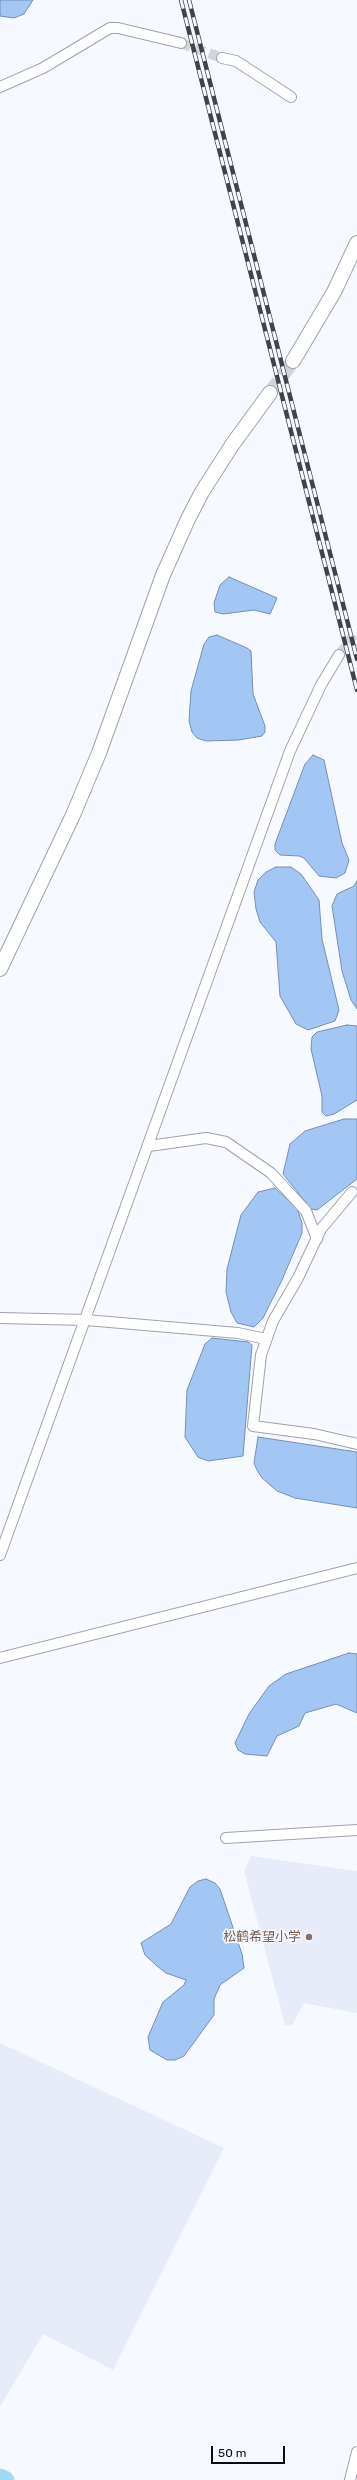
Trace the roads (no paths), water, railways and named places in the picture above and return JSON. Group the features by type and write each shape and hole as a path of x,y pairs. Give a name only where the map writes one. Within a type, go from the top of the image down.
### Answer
{"highway":[{"path":"0,2478 5,2480"}],"main road":[{"path":"293,361 334,292 357,243"},
{"path":"0,969 82,794 163,575 188,519 202,492 232,445 270,392"}],"street":[{"path":"0,86 43,68 114,28 181,43"},
{"path":"222,58 236,61 291,96"},
{"path":"0,1555 149,1146 290,752 322,685 339,655"},
{"path":"149,1146 206,1138 226,1142 271,1174 306,1211 317,1239"},
{"path":"352,1192 321,1229 298,1278 272,1321 259,1368 253,1426 314,1434 357,1444"},
{"path":"0,1318 86,1320 238,1333 266,1339"},
{"path":"0,1658 357,1568"},
{"path":"226,1838 357,1830"},
{"path":"350,2480 357,2452"}],"water":[{"path":"0,0 33,0 24,14 14,18 0,16"},
{"path":"229,577 277,598 270,614 254,610 223,614 215,612 214,603 220,585"},
{"path":"217,635 251,651 253,694 265,726 265,732 262,736 239,740 206,741 197,738 192,732 189,721 191,691 204,644 209,637"},
{"path":"313,755 324,760 342,843 349,860 345,873 336,878 319,876 304,858 299,856 280,855 275,850 275,844 305,764"},
{"path":"276,867 291,867 301,874 319,900 322,939 339,1010 335,1021 308,1030 296,1024 280,996 276,942 260,922 256,909 254,892 258,880 266,872"},
{"path":"357,881 357,1009 351,1000 342,971 332,906 337,894 354,886"},
{"path":"347,1025 357,1026 357,1100 334,1114 326,1116 322,1112 322,1096 311,1049 312,1037 317,1032"},
{"path":"344,1119 357,1119 357,1179 317,1210 311,1209 283,1174 290,1144 305,1131"},
{"path":"275,1188 297,1208 302,1223 302,1233 282,1280 263,1318 254,1327 237,1323 231,1312 226,1292 227,1269 241,1215 258,1192"},
{"path":"212,1338 248,1342 252,1345 243,1456 208,1461 198,1457 185,1437 187,1390 205,1344"},
{"path":"258,1437 357,1452 357,1508 295,1498 277,1491 262,1478 254,1463"},
{"path":"349,1653 357,1654 357,1713 336,1704 305,1713 299,1726 277,1736 267,1756 245,1754 238,1750 235,1743 249,1714 269,1686 286,1674"},
{"path":"206,1879 215,1883 220,1889 242,1954 244,1968 220,1985 214,1999 214,2015 184,2056 175,2060 167,2060 150,2050 148,2037 163,2002 184,1985 186,1980 166,1973 157,1966 145,1955 141,1943 171,1924 190,1887 198,1881"}],"tunnel":[{"path":"181,43 222,58"},
{"path":"270,393 293,361"},
{"path":"339,655 357,631"}],"railway":[{"path":"181,0 357,690"},
{"path":"189,0 357,659"}],"place":[{"name":"松鹤希望小学","path":"309,1937"}]}
